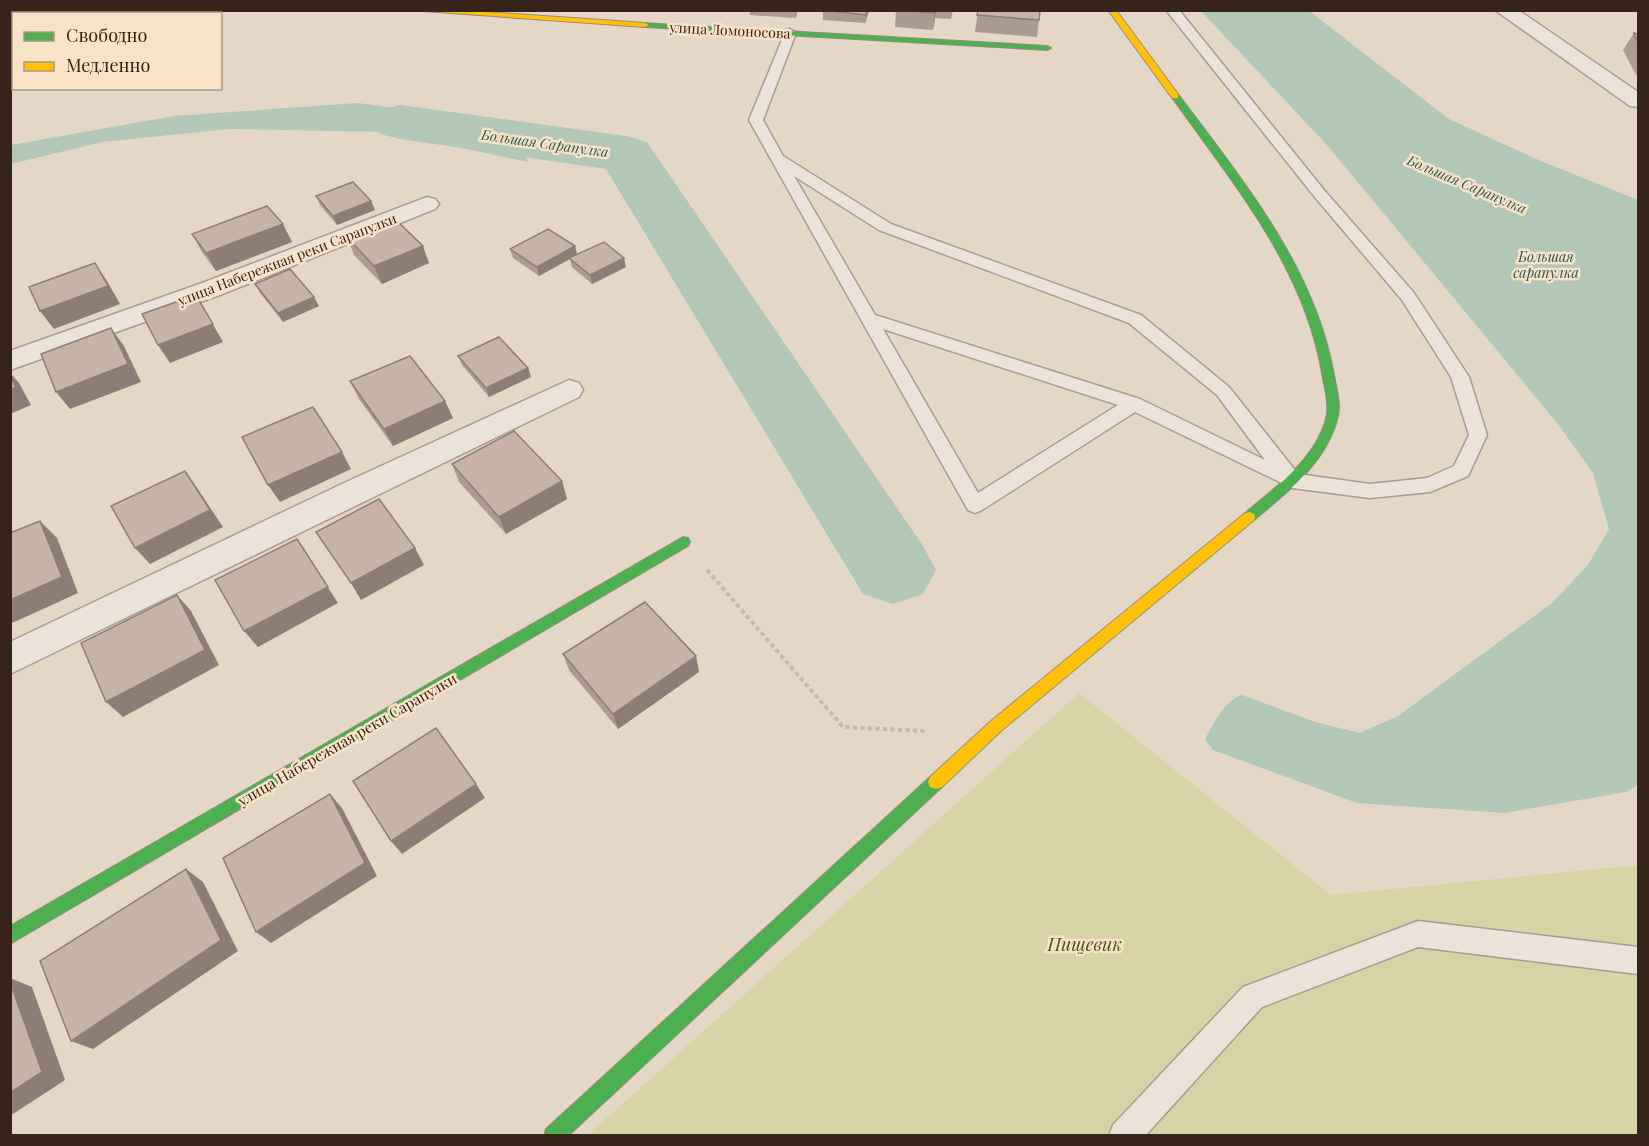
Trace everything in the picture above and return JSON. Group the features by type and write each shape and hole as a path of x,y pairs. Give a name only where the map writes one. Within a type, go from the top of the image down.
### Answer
{"street":[{"name":"улица Ломоносова","path":"413,10 517,14 1047,48"},
{"path":"553,1136 996,726 1292,481 1319,450 1333,414 1329,370 1318,329 1297,278 1249,196 1112,10"},
{"path":"1504,10 1637,101"},
{"name":"улица Набережная реки Сарапулки","path":"10,361 211,289 427,204"},
{"path":"10,659 568,390"},
{"name":"улица Набережная реки Сарапулки","path":"10,936 683,542"}],"lane":[{"path":"869,319 1134,404 1292,481 1370,491 1430,485 1461,471 1478,435 1460,378 1408,297 1319,193 1172,10"},
{"path":"790,33 756,120 975,505 1134,404"},
{"path":"777,159 885,227 1134,319 1223,391 1292,481"},
{"path":"1124,1136 1253,997 1418,934 1638,961"}],"path":[{"path":"683,542 843,727 933,731"}],"green space":[{"name":"Пищевик","path":"1079,693 1331,895 1638,865 1638,1135 587,1136"}],"water":[{"name":"Большая сарапулка","path":"1201,11 1309,11 1449,119 1541,161 1638,200 1638,785 1626,792 1504,813 1357,803 1213,750 1205,739 1225,707 1242,695 1315,722 1360,733 1398,716 1552,603 1588,565 1609,529 1593,473 1558,424 1327,145"},
{"path":"358,103 469,118 519,140 528,162 388,132 229,129 102,142 11,164 11,145 174,116"}],"building":[{"path":"823,10 867,10 866,15"},
{"path":"898,10 935,10 935,13"},
{"path":"978,10 1040,10 1039,20 977,15"},
{"path":"353,182 371,201 333,216 316,196"},
{"path":"267,206 283,224 206,253 192,234"},
{"path":"394,218 423,246 374,266 347,237"},
{"path":"548,229 575,246 537,267 510,249"},
{"path":"604,242 624,258 590,275 569,258"},
{"path":"95,263 108,286 40,311 29,287"},
{"path":"290,269 314,297 278,313 255,284"},
{"path":"196,295 213,324 158,345 142,314"},
{"path":"111,328 128,364 56,392 41,354"},
{"path":"499,337 528,368 486,388 458,356"},
{"path":"410,356 445,401 384,429 350,381"},
{"path":"10,377 16,387 10,390"},
{"path":"313,407 342,452 268,485 242,437"},
{"path":"514,431 562,481 499,517 452,464"},
{"path":"185,471 210,510 135,548 111,506"},
{"path":"379,499 415,548 351,583 316,532"},
{"path":"40,521 62,577 10,600 10,533"},
{"path":"297,539 328,587 244,631 215,580"},
{"path":"177,595 205,650 106,702 81,643"},
{"path":"645,602 696,656 613,714 563,654"},
{"path":"436,728 476,784 391,841 353,781"},
{"path":"330,794 365,863 256,932 223,858"},
{"path":"186,869 221,940 71,1041 40,961"},
{"path":"10,982 42,1072 10,1093"}],"waterway":[{"name":"Большая Сарапулка","path":"400,122 626,154 893,570"}],"traffic: fast":[{"path":"645,25 1047,48"},
{"path":"1175,96 1272,233 1293,270 1310,308 1323,347 1333,415 1321,444 1304,468 1249,517"},
{"path":"10,936 683,542"},
{"path":"553,1136 936,782"}],"traffic: slow":[{"path":"413,10 645,25"},
{"path":"1112,10 1175,96"},
{"path":"936,782 996,726 1249,517"}]}
